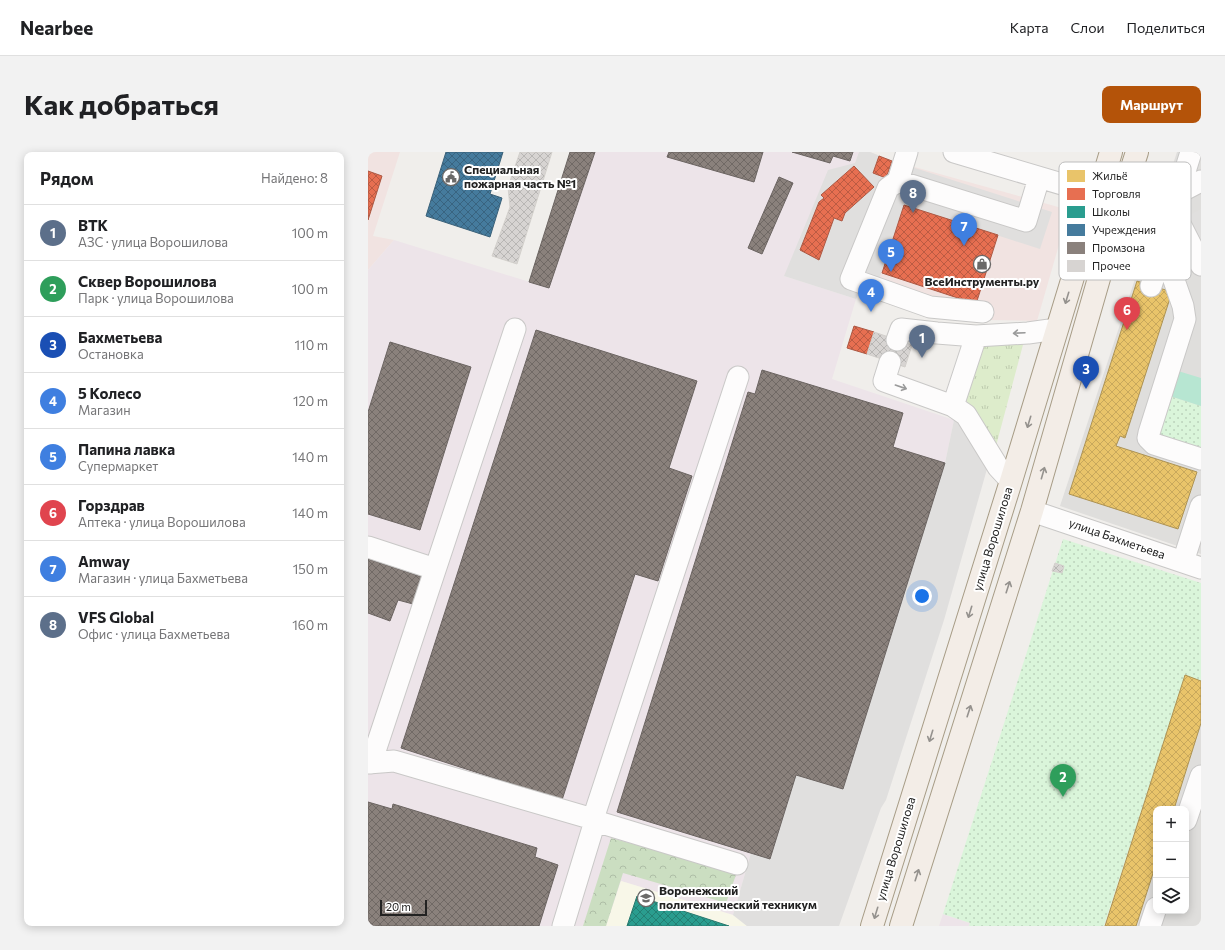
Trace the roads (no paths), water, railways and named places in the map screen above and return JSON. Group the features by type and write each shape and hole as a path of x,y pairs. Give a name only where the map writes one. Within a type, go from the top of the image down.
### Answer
{"main road":[{"name":"улица Ворошилова","path":"1108,162 1111,152"},
{"path":"1134,162 1137,152"},
{"name":"улица Ворошилова","path":"872,926 1011,481 1072,280"},
{"path":"901,926 1032,511 1099,280"}],"street":[{"path":"907,152 898,181 888,188 851,279 930,307 983,312"},
{"path":"954,152 1059,184"},
{"path":"1188,162 1191,152"},
{"path":"898,181 1026,221 1039,178"},
{"path":"1191,186 1201,181"},
{"path":"1191,246 1197,257"},
{"path":"1151,286 1153,280"},
{"path":"1174,280 1183,306 1185,319 1148,438 1154,444 1201,459"},
{"path":"515,329 370,763 394,761 737,864"},
{"path":"897,340 901,329 976,336 1028,333 1057,329"},
{"path":"953,406 976,336"},
{"path":"890,362 884,381 953,406 966,415 998,467 1011,481"},
{"path":"563,926 594,820 738,377"},
{"path":"1192,565 1201,506"},
{"name":"улица Бахметьева","path":"1032,511 1192,565"},
{"path":"368,547 435,568"},
{"path":"1189,811 1201,776"},
{"path":"1150,926 1154,914"}],"place":[{"name":"Специальная пожарная часть №1","path":"451,177"},
{"name":"VFS Global","path":"913,213"},
{"name":"Amway","path":"964,246"},
{"name":"ВсеИнструменты.ру","path":"982,264"},
{"name":"Папина лавка","path":"891,272"},
{"name":"5 Колесо","path":"871,312"},
{"name":"Горздрав","path":"1127,330"},
{"name":"ВТК","path":"922,358"},
{"name":"Бахметьева","path":"1086,389"},
{"name":"Сквер Ворошилова","path":"1063,797"},
{"name":"Воронежский политехнический техникум","path":"646,898"}]}
